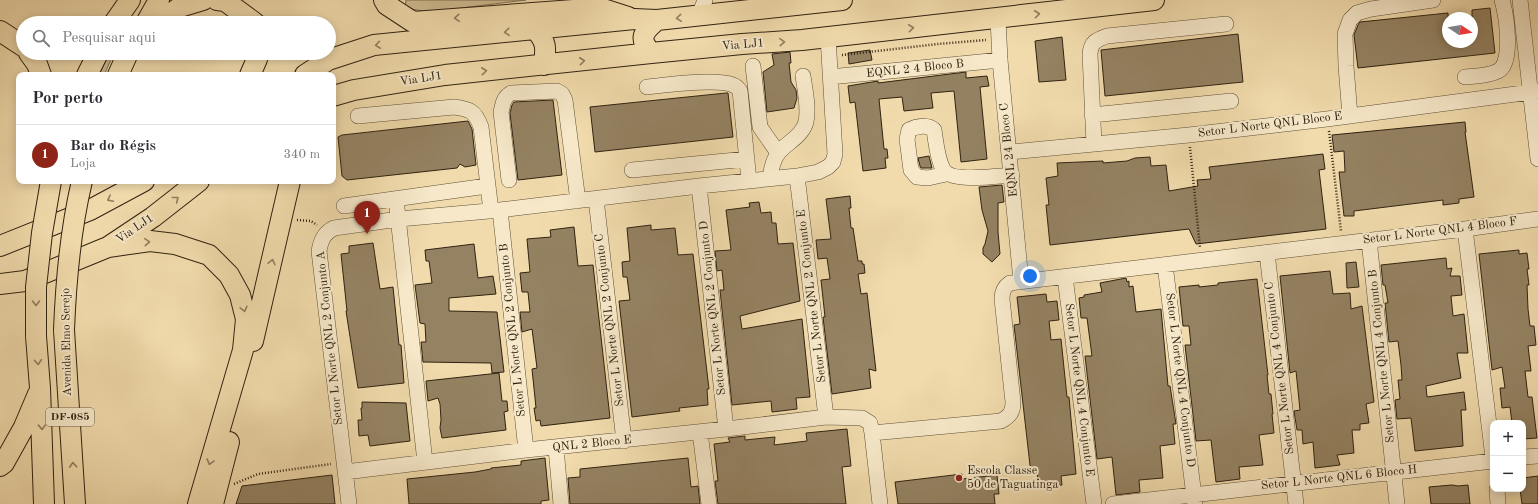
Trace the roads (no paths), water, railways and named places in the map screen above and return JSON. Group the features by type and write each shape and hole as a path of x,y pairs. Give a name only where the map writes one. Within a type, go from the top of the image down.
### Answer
{"main road":[{"path":"119,16 130,0"},
{"path":"150,16 159,0"},
{"path":"167,16 180,6 203,0"},
{"path":"217,0 225,1 245,16"},
{"path":"384,0 387,5 413,22 600,8 634,19"},
{"path":"336,57 374,45 634,19 657,20 702,8 842,0"},
{"name":"Via LJ1","path":"336,95 354,90 445,75 651,53 829,46 998,19 1154,0"},
{"path":"651,53 645,46 644,34 647,29 657,20"},
{"path":"535,29 546,44 544,65"},
{"path":"0,31 16,41"},
{"path":"34,60 41,72"},
{"path":"88,72 94,60"},
{"path":"119,72 125,60"},
{"path":"251,72 257,60"},
{"path":"310,72 328,60"},
{"name":"DF-085","path":"44,504 40,388 36,336 36,287 42,233 50,184"},
{"name":"Avenida Elmo Serejo","path":"75,501 64,330 66,283 74,216 81,184"},
{"path":"2,244 90,210 138,184"},
{"name":"Via LJ1","path":"108,247 153,217 195,184"},
{"path":"215,499 289,184"},
{"path":"0,290 108,247 150,242 175,244 209,255 230,275 240,296 246,319 243,350 198,504"},
{"path":"0,284 25,281"},
{"path":"0,466 4,463 24,427 40,388"}],"street":[{"path":"1350,116 1345,34 1350,20 1356,13 1372,9 1433,0"},
{"path":"1465,78 1500,71 1504,64 1507,56 1507,42 1502,0"},
{"path":"1520,0 1534,92 1538,159"},
{"name":"EQNL 24 Bloco C","path":"998,19 1000,60 1010,152 1021,281"},
{"path":"1094,144 1090,54 1091,45 1096,40 1107,36 1226,24"},
{"path":"399,219 578,202 699,186 797,176 818,172 828,167 833,162 836,154 829,46"},
{"name":"EQNL 2 4 Bloco B","path":"830,77 1000,60"},
{"path":"753,66 760,127 778,153"},
{"path":"770,178 772,165 778,153 802,132 806,123 807,113 803,76"},
{"path":"647,87 710,82 735,85 740,91 749,181"},
{"path":"509,180 501,112 506,97 511,93 557,91 562,94 565,100 578,202"},
{"name":"Setor L Norte QNL Bloco E","path":"1010,152 1327,119 1534,92"},
{"path":"1092,115 1231,101"},
{"name":"Setor L Norte QNL 2 Conjunto B","path":"358,116 454,107 473,112 478,118 481,127 487,186 495,211 526,450"},
{"path":"632,170 747,159"},
{"path":"946,174 960,177 1012,175"},
{"name":"Setor L Norte QNL 2 Conjunto E","path":"797,176 826,417"},
{"path":"344,206 487,186"},
{"name":"Setor L Norte QNL 2 Conjunto D","path":"699,186 726,429"},
{"path":"396,198 425,462"},
{"name":"Setor L Norte QNL 2 Conjunto C","path":"596,199 624,441"},
{"name":"Setor L Norte QNL 2 Conjunto A","path":"344,467 319,250 321,241 327,232 334,228 399,219"},
{"name":"Setor L Norte QNL 4 Bloco F","path":"871,428 1001,421 1009,417 1013,410 1013,402 1002,291 1010,283 1342,244 1538,219"},
{"path":"1465,229 1493,456"},
{"name":"Setor L Norte QNL 4 Conjunto B","path":"1369,240 1398,504"},
{"name":"Setor L Norte QNL 4 Conjunto C","path":"1267,253 1296,504"},
{"name":"Setor L Norte QNL 4 Conjunto D","path":"1165,265 1195,499"},
{"name":"Setor L Norte QNL 4 Conjunto E","path":"1065,277 1094,504"},
{"name":"QNL 2 Bloco E","path":"344,467 425,462 526,450 624,441 826,417 862,418 871,428"},
{"path":"871,428 880,504"},
{"path":"700,432 709,504"},
{"path":"556,448 561,504"},
{"path":"1526,457 1538,456"},
{"name":"Setor L Norte QNL 6 Bloco H","path":"1113,504 1195,499 1294,483 1490,461"},
{"path":"344,467 349,504"},
{"path":"1496,492 1498,504"}],"place":[{"name":"Bar do Régis","path":"367,234"},
{"name":"Escola Classe 50 de Taguatinga","path":"959,478"}]}
